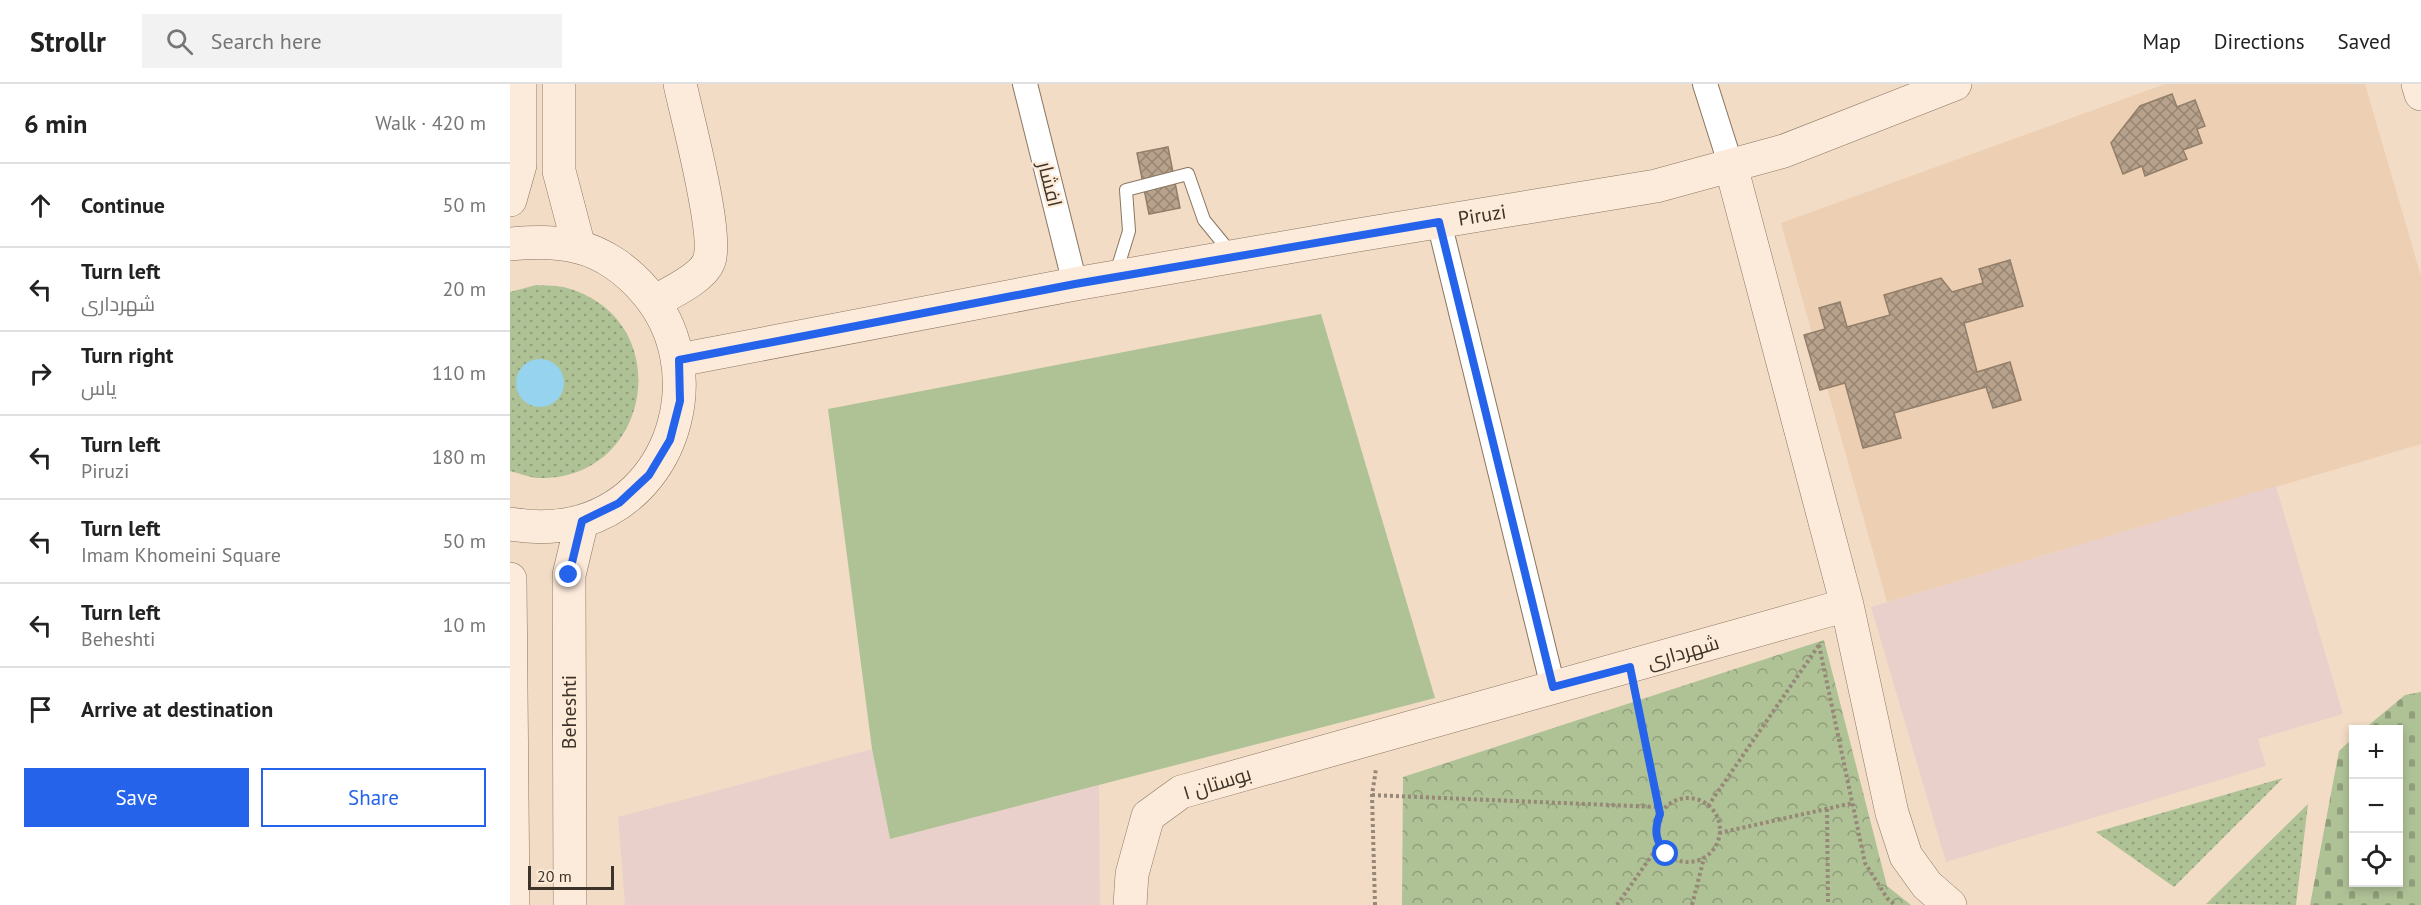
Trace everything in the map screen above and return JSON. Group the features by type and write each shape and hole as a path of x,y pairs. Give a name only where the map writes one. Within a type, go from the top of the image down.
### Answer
{"main road":[{"path":"510,200 520,165 520,84"},
{"path":"558,84 559,171 579,247"},
{"path":"654,302 690,282 709,261 711,229 680,84"},
{"name":"Piruzi","path":"679,360 1114,277 1656,186 1784,151 1956,84"},
{"path":"2418,84 2421,94"},
{"path":"1731,166 1847,605 1888,795 1906,856 1927,885 1950,905"},
{"path":"510,244 544,241 579,247 608,259 634,278 654,302 670,330 679,360 680,401 670,440 649,475 619,503 582,521 540,528 510,524"},
{"name":"Beheshti","path":"570,905 569,575 582,521"},
{"path":"510,579 513,905"},
{"name":"شهرداری","path":"1380,736 1847,605"},
{"name":"بوستان ۱","path":"1130,905 1132,874 1148,816 1181,792 1380,736"}],"street":[{"name":"افشار","path":"1025,84 1075,284"},
{"path":"1705,84 1731,166"},
{"path":"1439,222 1553,687"}],"lane":[{"path":"1114,277 1130,231 1126,190 1188,174 1204,220 1234,256"}],"path":[{"path":"1708,806 1847,605"},
{"path":"1819,645 1865,862 1887,898 1895,905"},
{"path":"1630,667 1660,814"},
{"path":"1375,905 1372,795 1380,736"},
{"path":"1372,795 1658,807"},
{"path":"1719,833 1888,795"},
{"path":"1692,905 1704,858 1717,843 1719,833 1715,814 1699,800 1688,798 1668,805 1660,814 1656,824 1659,845 1666,854 1684,862 1704,858"},
{"path":"1827,808 1828,905"},
{"path":"1617,905 1659,845"}],"shaded area":[{"path":"2165,84 2365,84 2421,276 2421,444 1887,602 1781,223"},
{"path":"2276,486 2343,714 2258,739 2266,766 1946,862 1871,607"},
{"path":"872,749 890,839 1099,785 1100,905 625,905 618,817"}],"green space":[{"path":"536,285 567,288 602,305 625,331 637,363 637,396 627,428 606,454 576,472 537,478 510,471 510,292"},
{"path":"1321,314 1435,698 890,839 872,749 828,409"},
{"path":"1824,640 1887,886 1911,905 1402,905 1403,777"},
{"path":"2421,692 2421,905 2310,905 2339,751 2349,742 2349,887 2403,887 2403,725 2369,725 2405,695"},
{"path":"2283,778 2174,887 2096,832"},
{"path":"2308,804 2296,905 2206,904"}],"water":[{"path":"540,359 557,366 564,383 557,400 540,407 523,400 516,383 523,366"}],"building":[{"path":"2172,94 2177,107 2195,100 2205,126 2197,129 2202,143 2183,150 2187,159 2145,176 2142,166 2123,174 2111,143 2140,106"},
{"path":"1168,147 1180,208 1149,214 1137,153"},
{"path":"2010,260 2023,306 1964,323 1977,372 2010,362 2021,400 1993,408 1986,387 1894,413 1901,438 1863,448 1845,383 1820,390 1804,335 1825,329 1819,308 1840,302 1847,327 1890,315 1884,295 1941,278 1952,292 1983,283 1979,269"}],"route":[{"path":"569,575 582,521 619,503 649,475 670,440 680,401 679,360 1075,284 1439,222 1553,687 1630,667 1660,814 1656,824 1656,835 1659,845 1666,854"}]}
